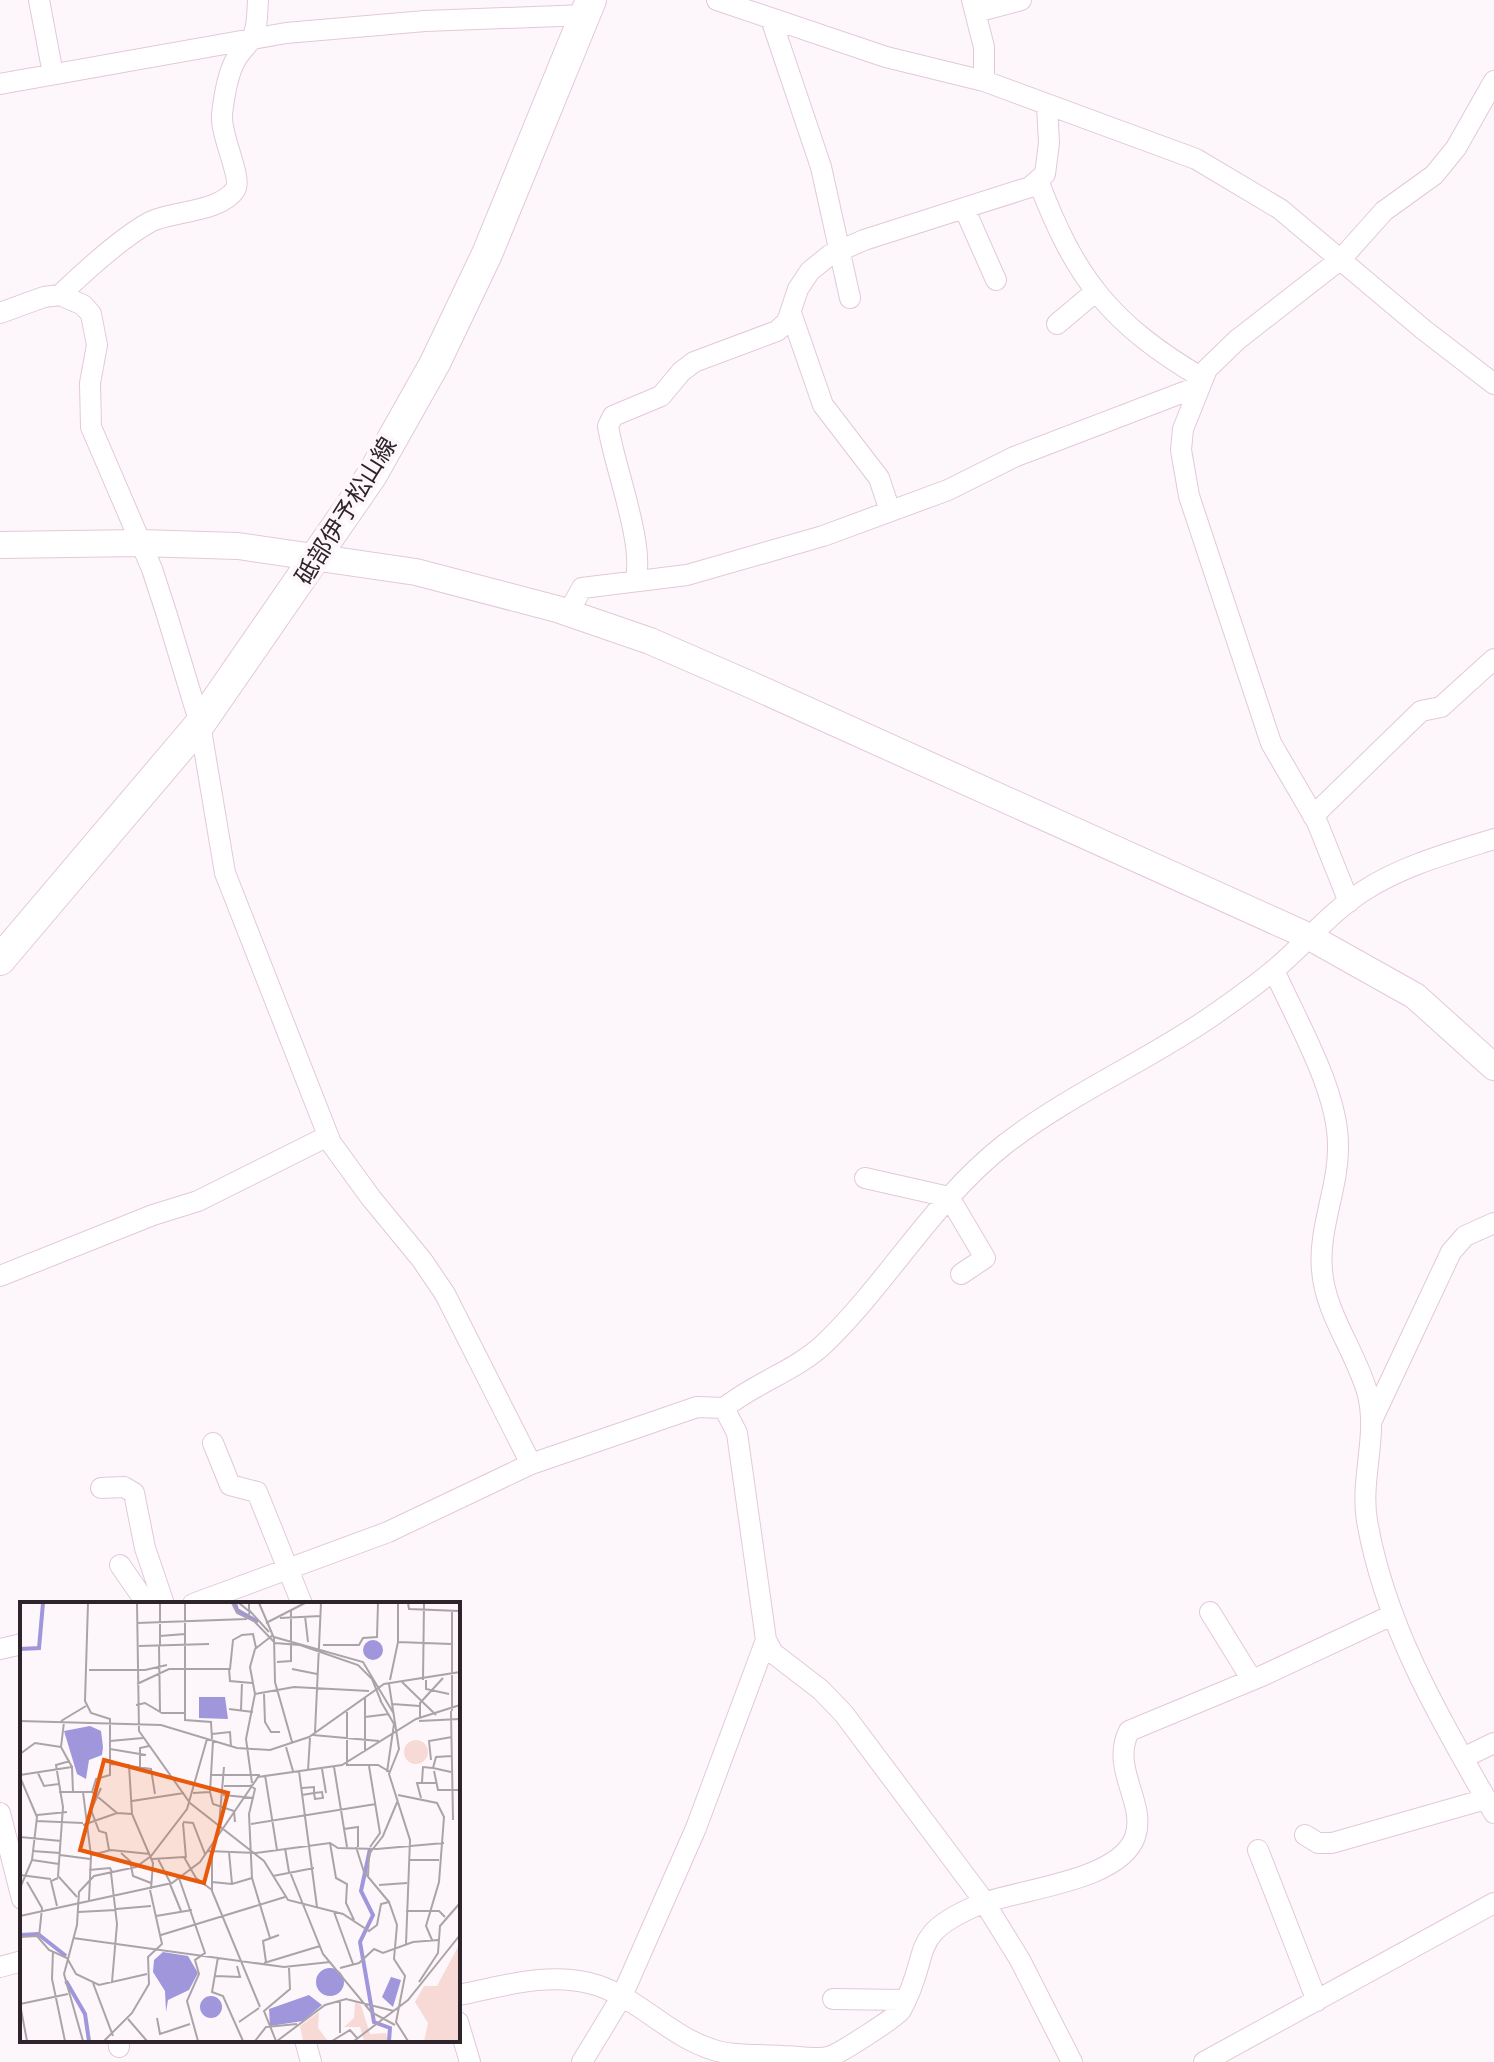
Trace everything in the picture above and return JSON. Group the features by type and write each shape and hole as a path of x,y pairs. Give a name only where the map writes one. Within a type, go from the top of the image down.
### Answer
{"main road":[{"name":"砥部伊予松山線","path":"0,960 200,724 319,557 372,475 435,363 487,254 588,7"}],"street":[{"path":"39,0 53,74"},
{"path":"60,295 150,222 195,211 236,189 238,179 221,127 222,111 236,57 251,40 258,0"},
{"path":"717,0 886,57 984,81 1196,159 1280,209 1424,330 1494,384"},
{"path":"984,81 984,47 974,6 1021,0"},
{"path":"0,84 286,33 588,7"},
{"path":"771,19 821,167 850,298"},
{"path":"1349,902 1313,816 1271,743 1189,496 1181,450 1183,429 1200,383 1221,354 1342,258 1384,211 1434,175 1456,148 1494,81"},
{"path":"635,581 639,569 636,548 608,426 613,416 661,396 694,362 777,331 791,313 798,289 810,271 841,250 1008,197 1038,180 1045,174 1049,143 1047,106"},
{"path":"1038,180 1067,249 1095,292 1156,350 1200,383"},
{"path":"965,210 996,280"},
{"path":"1057,324 1095,292"},
{"path":"0,313 44,297 60,295 83,305 94,322 97,345 90,383 91,427 152,569 200,724 225,873 328,1136 346,1166 422,1260 445,1294 531,1464"},
{"path":"791,313 823,405 879,478 890,511"},
{"path":"568,613 582,588 687,575 748,559 948,490 1014,457 1200,383"},
{"path":"0,545 140,543 238,546 319,557 416,572 496,591 650,641 1308,936 1415,996 1494,1067"},
{"path":"1313,816 1421,711 1441,707 1494,659"},
{"path":"200,1602 388,1532 531,1464 697,1407 724,1408 742,1393 805,1361 827,1341 949,1197 1005,1144 1214,1015 1274,970 1349,902 1403,870 1494,839"},
{"path":"1274,970 1337,1121 1337,1171 1321,1271 1326,1294 1367,1393 1372,1420 1364,1498 1381,1589 1390,1616 1490,1806 1332,1843 1318,1843 1305,1835"},
{"path":"0,1276 153,1215 198,1201 328,1136"},
{"path":"865,1178 949,1197 985,1258 961,1274"},
{"path":"1372,1420 1451,1252 1465,1236 1494,1223"},
{"path":"724,1408 737,1433 766,1640 773,1653 821,1690 844,1714 985,1902 1020,1960 1072,2062"},
{"path":"213,1443 230,1485 257,1492 301,1602"},
{"path":"101,1488 124,1487 134,1493 148,1561 163,1602"},
{"path":"120,1565 146,1602"},
{"path":"1210,1612 1252,1680"},
{"path":"460,1995 551,1977 590,1983 622,1996 708,2049 830,2057 895,2018 936,1926 985,1902 1081,1878 1127,1849 1136,1836 1122,1759 1123,1744 1129,1731 1252,1680 1390,1616"},
{"path":"582,2062 622,1996 696,1828 766,1640"},
{"path":"0,1649 20,1644"},
{"path":"1463,1758 1494,1743"},
{"path":"0,1813 20,1891"},
{"path":"1258,1850 1317,2001"},
{"path":"1204,2062 1494,1903"},
{"path":"0,1967 20,1962"},
{"path":"833,1999 904,2000"},
{"path":"460,2029 470,2062"},
{"path":"306,2042 311,2062"}]}
